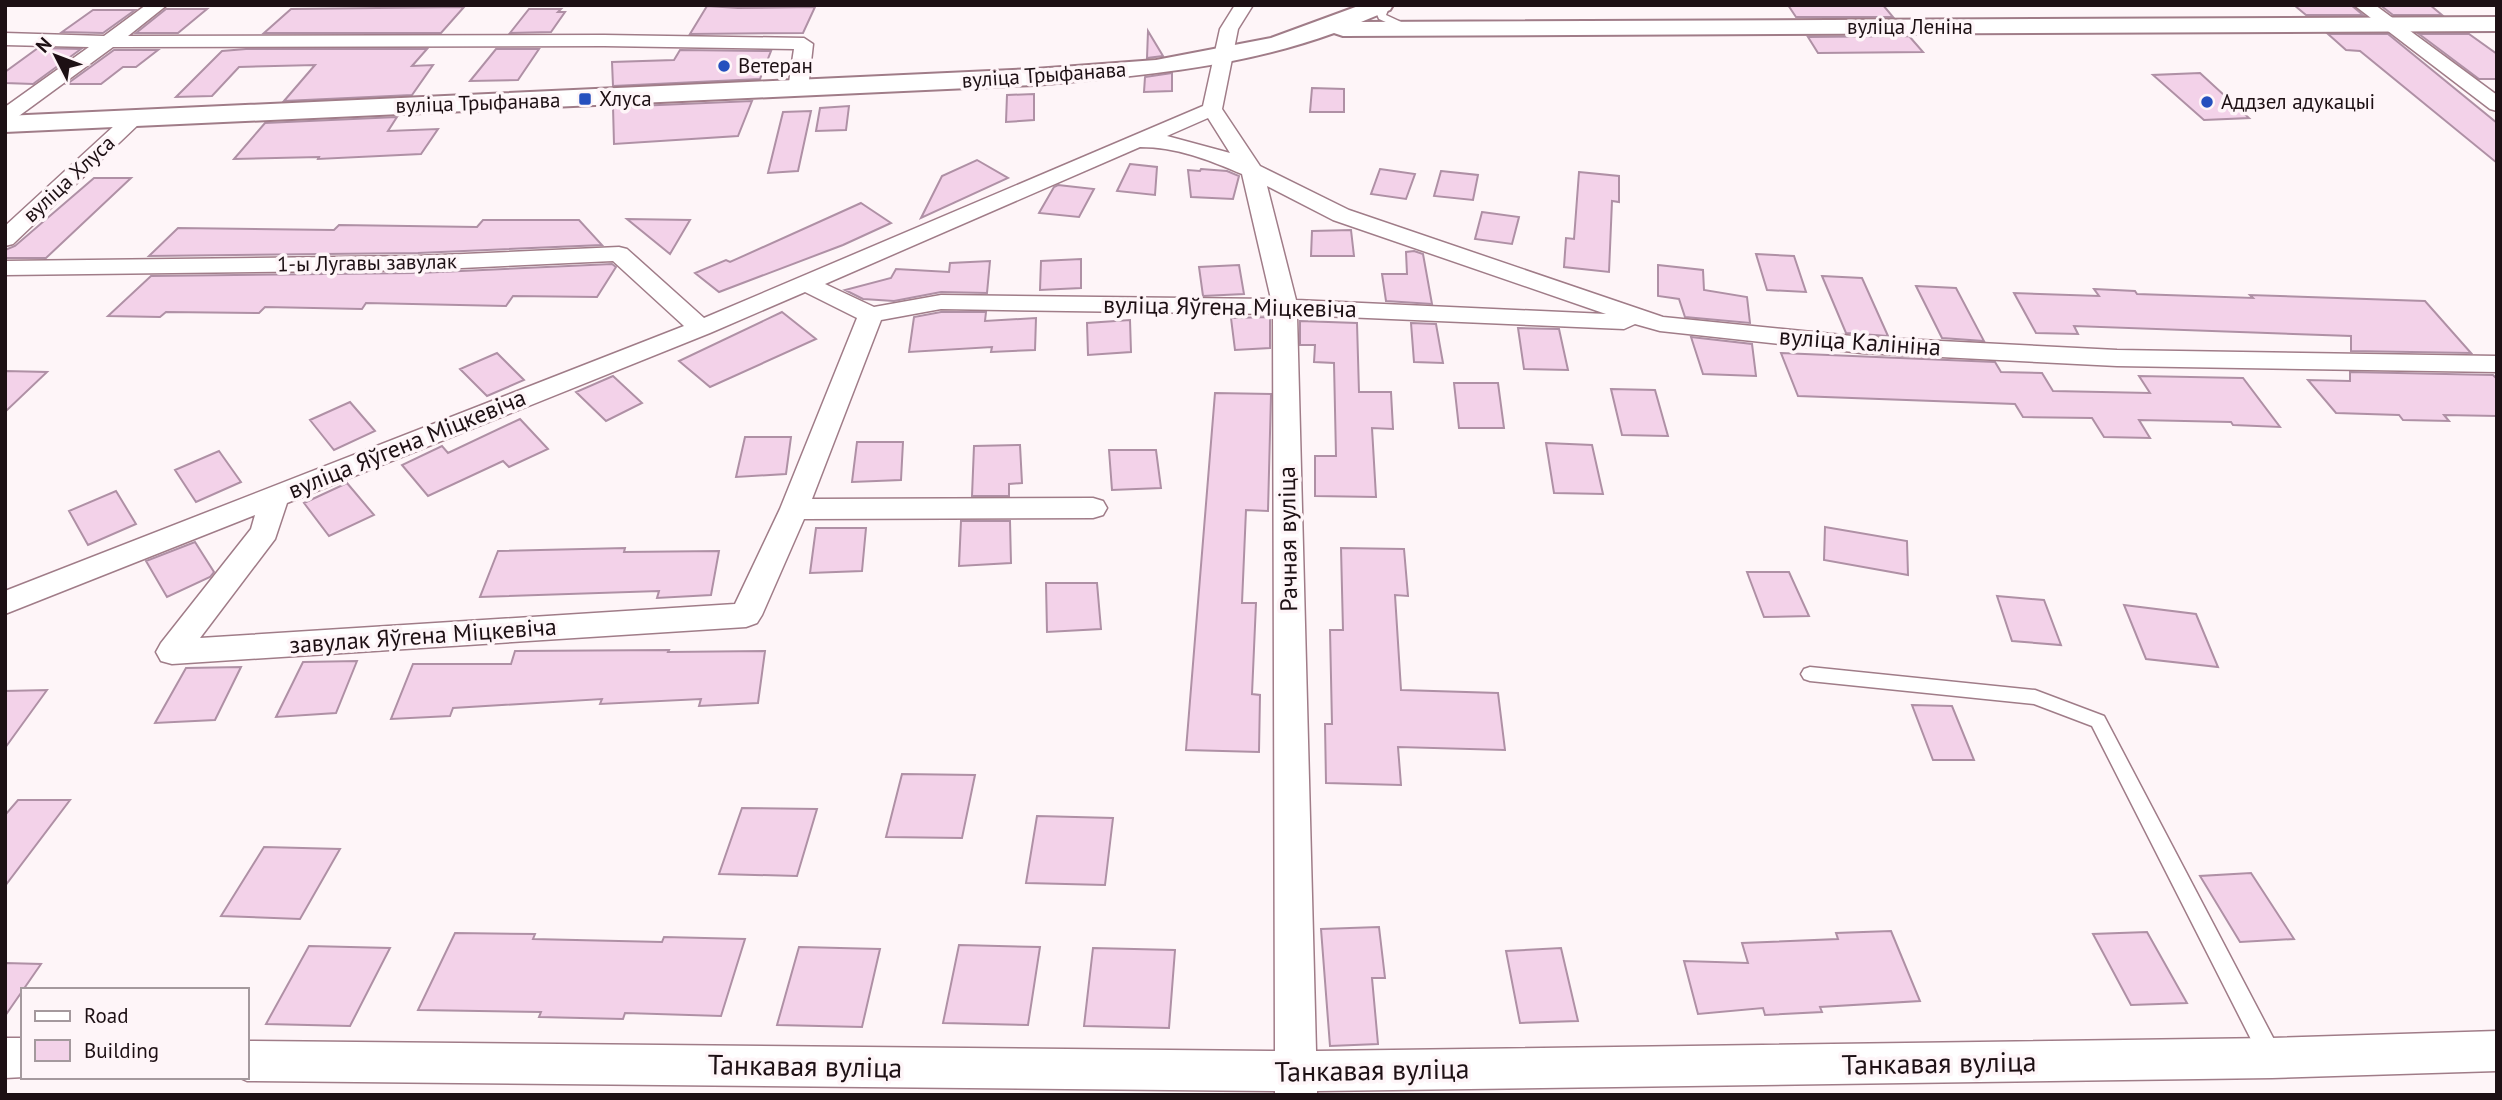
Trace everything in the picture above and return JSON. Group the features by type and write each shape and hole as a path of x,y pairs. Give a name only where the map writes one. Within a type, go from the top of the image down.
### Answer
{"street":[{"path":"5,117 158,5"},
{"path":"1212,108 1229,29 1244,5"},
{"path":"1323,29 1383,5"},
{"path":"2363,5 2497,105"},
{"name":"вуліца Леніна","path":"1323,29 2497,24"},
{"name":"вуліца Трыфанава","path":"5,124 1062,75 1156,67 1224,56 1323,29"},
{"path":"5,39 108,43 685,39 804,44 798,89"},
{"name":"вуліца Яўгена Міцкевіча","path":"5,603 701,328 1212,108"},
{"name":"Рачная вуліца","path":"1212,108 1252,170 1285,307 1295,1083"},
{"name":"вуліца Хлуса","path":"5,239 134,118"},
{"name":"вуліца Калініна","path":"1133,141 1162,141 1214,154 1341,215 1660,324 1862,345 2117,358 2497,363"},
{"name":"1-ы Лугавы завулак","path":"5,268 418,263 619,254 701,328"},
{"path":"807,284 871,315"},
{"name":"вуліца Яўгена Міцкевіча","path":"871,315 941,303 1285,307 1660,324"},
{"name":"завулак Яўгена Міцкевіча","path":"274,496 265,532 172,652 746,615 794,509 871,315"},
{"path":"794,509 1093,508"},
{"name":"Танкавая вуліца","path":"248,1061 1295,1083 2497,1051"}],"lane":[{"path":"1383,5 1382,17 1409,29"},
{"path":"1810,674 2035,698 2098,721 2272,1058"}],"building":[{"path":"1788,5 1883,5 1893,17 1796,17"},
{"path":"2294,5 2351,5 2363,15 2306,15"},
{"path":"2380,5 2430,5 2442,15 2393,15"},
{"path":"707,6 815,7 803,33 690,34"},
{"path":"464,7 441,33 264,33 291,9"},
{"path":"166,9 207,9 178,33 136,33"},
{"path":"529,9 561,9 558,12 565,12 551,32 510,33"},
{"path":"93,10 135,10 103,33 62,32"},
{"path":"1148,31 1163,56 1147,58"},
{"path":"2328,34 2388,34 2497,123 2497,163 2360,51 2346,50"},
{"path":"2419,34 2469,34 2497,54 2497,79 2479,79"},
{"path":"1909,36 1923,52 1818,53 1808,37"},
{"path":"38,48 81,49 33,84 5,83 5,72"},
{"path":"427,49 412,66 433,65 412,95 284,101 315,65 239,67 212,96 176,97 222,51"},
{"path":"496,49 539,49 518,80 470,81"},
{"path":"114,50 158,50 136,67 123,67 101,84 67,84"},
{"path":"680,50 771,51 760,79 613,86 612,62 674,60"},
{"path":"1172,73 1172,91 1144,92 1145,77"},
{"path":"2200,73 2249,118 2204,120 2153,75"},
{"path":"1312,88 1344,89 1344,112 1310,112"},
{"path":"1034,94 1034,120 1006,122 1007,95"},
{"path":"752,101 738,136 614,144 613,107"},
{"path":"849,106 846,130 816,131 820,108"},
{"path":"811,111 798,171 768,173 783,112"},
{"path":"397,117 388,131 438,129 421,154 318,159 319,157 234,159 265,123"},
{"path":"977,160 1008,178 921,218 942,176"},
{"path":"1130,164 1157,167 1155,195 1117,191"},
{"path":"1380,169 1415,174 1406,199 1371,194"},
{"path":"1188,170 1227,171 1239,176 1233,199 1191,197"},
{"path":"1441,171 1478,175 1473,200 1434,196"},
{"path":"1579,172 1619,176 1619,202 1612,201 1609,272 1564,267 1566,238 1574,239"},
{"path":"94,178 131,178 46,258 5,258 5,250 15,246"},
{"path":"1058,185 1094,189 1079,217 1039,213 1054,187"},
{"path":"861,203 891,223 843,245 719,292 695,273 726,260 730,262"},
{"path":"1482,212 1519,217 1512,244 1475,239"},
{"path":"627,219 690,220 670,254"},
{"path":"483,220 579,220 602,245 418,253 149,256 178,228 334,230 339,225 477,227"},
{"path":"1351,230 1354,256 1311,256 1312,231"},
{"path":"1406,252 1423,254 1432,304 1386,301 1382,274 1407,274"},
{"path":"1756,254 1794,256 1806,292 1767,290"},
{"path":"1081,259 1081,288 1040,290 1041,261"},
{"path":"990,261 987,293 941,292 894,301 863,299 845,290 891,278 896,269 949,272 950,263"},
{"path":"612,264 616,267 597,297 513,296 506,306 366,303 362,309 265,307 259,313 166,312 160,317 108,316 151,276 418,273"},
{"path":"1239,265 1244,294 1203,296 1199,267"},
{"path":"1658,265 1703,270 1704,290 1747,297 1750,323 1685,317 1679,299 1658,296"},
{"path":"1822,276 1862,278 1888,336 1846,333"},
{"path":"1916,286 1956,288 1984,341 1942,338"},
{"path":"2094,289 2135,291 2137,294 2425,301 2471,353 2351,351 2351,336 2074,326 2078,334 2036,333 2014,293 2099,296"},
{"path":"782,312 816,339 710,387 679,361"},
{"path":"941,312 986,312 985,321 1036,318 1035,350 991,352 992,347 909,352 914,317"},
{"path":"1270,317 1270,348 1235,350 1231,318"},
{"path":"1130,320 1131,352 1088,355 1087,323"},
{"path":"1300,321 1357,323 1359,392 1391,392 1393,429 1372,428 1376,497 1315,496 1315,456 1336,456 1334,363 1314,362 1315,345 1300,345"},
{"path":"1411,323 1436,324 1443,363 1414,362"},
{"path":"1518,328 1559,329 1568,370 1524,369"},
{"path":"1691,337 1752,344 1756,376 1703,374"},
{"path":"497,353 524,380 487,396 460,369"},
{"path":"1781,353 1995,362 2001,372 2042,373 2053,391 2150,393 2139,376 2243,378 2280,427 2233,425 2231,422 2139,420 2150,438 2104,437 2092,418 2023,417 2015,404 1798,396"},
{"path":"5,371 47,372 5,412"},
{"path":"2350,372 2493,375 2497,379 2497,416 2444,415 2449,421 2403,420 2399,415 2336,413 2308,380 2350,381"},
{"path":"613,376 642,403 606,421 576,392"},
{"path":"1454,383 1498,383 1504,428 1459,428"},
{"path":"1611,389 1655,390 1668,436 1622,435"},
{"path":"1215,393 1271,394 1268,511 1246,510 1242,603 1256,603 1252,694 1260,695 1259,752 1186,750"},
{"path":"350,402 375,431 334,450 310,420"},
{"path":"520,419 548,449 509,467 503,461 428,496 402,465 442,446 448,453"},
{"path":"745,437 791,437 786,474 736,477"},
{"path":"857,442 903,442 901,480 852,482"},
{"path":"1546,443 1592,445 1603,494 1554,493"},
{"path":"1020,445 1022,483 1009,484 1009,496 972,496 974,446"},
{"path":"1109,450 1156,450 1161,488 1112,490"},
{"path":"219,451 241,482 196,502 175,470"},
{"path":"347,483 374,515 329,536 304,503"},
{"path":"116,491 136,524 88,545 69,511"},
{"path":"961,521 1010,521 1011,563 959,566"},
{"path":"1825,527 1907,541 1908,575 1824,560"},
{"path":"816,528 866,528 862,571 810,573"},
{"path":"195,542 214,572 210,577 167,597 146,561"},
{"path":"625,548 624,552 719,551 711,595 657,598 659,591 480,597 498,551"},
{"path":"1341,548 1404,549 1408,596 1395,595 1401,690 1498,693 1505,750 1398,747 1401,785 1326,783 1325,724 1332,724 1330,630 1343,630"},
{"path":"1747,572 1789,572 1809,616 1764,617"},
{"path":"1046,583 1097,583 1101,629 1047,632"},
{"path":"1997,596 2044,600 2061,645 2012,641"},
{"path":"2124,605 2196,614 2218,667 2146,659"},
{"path":"669,650 668,652 765,651 758,703 699,706 701,699 600,704 602,699 453,708 450,716 391,719 413,664 511,664 515,651"},
{"path":"357,661 336,713 276,717 303,662"},
{"path":"241,667 215,720 155,723 186,668"},
{"path":"47,690 5,748 5,691"},
{"path":"1912,705 1952,706 1974,760 1933,760"},
{"path":"902,774 975,775 962,838 886,837"},
{"path":"18,800 70,800 5,886 5,815"},
{"path":"742,808 817,809 797,876 719,874"},
{"path":"1037,816 1113,818 1105,885 1026,883"},
{"path":"264,847 340,849 300,919 221,916"},
{"path":"2251,873 2294,939 2240,942 2200,876"},
{"path":"1379,927 1385,978 1372,978 1378,1044 1330,1046 1321,929"},
{"path":"1891,931 1920,1001 1820,1007 1822,1012 1765,1015 1763,1008 1698,1014 1684,961 1748,963 1742,943 1838,939 1836,933"},
{"path":"2147,932 2187,1003 2131,1005 2093,934"},
{"path":"455,933 535,934 533,939 662,942 664,937 745,939 721,1016 625,1013 623,1019 539,1017 541,1012 418,1010"},
{"path":"959,945 1040,947 1028,1025 943,1023"},
{"path":"309,946 390,948 350,1026 266,1024"},
{"path":"799,947 880,949 862,1027 777,1025"},
{"path":"1093,948 1175,950 1169,1028 1084,1026"},
{"path":"1561,948 1578,1021 1520,1023 1506,951"},
{"path":"5,963 41,964 24,988 21,988 21,993 5,1016"}],"place":[{"name":"Ветеран","path":"724,66"},
{"name":"Хлуса","path":"585,99"},
{"name":"Аддзел адукацыі","path":"2207,102"}]}
